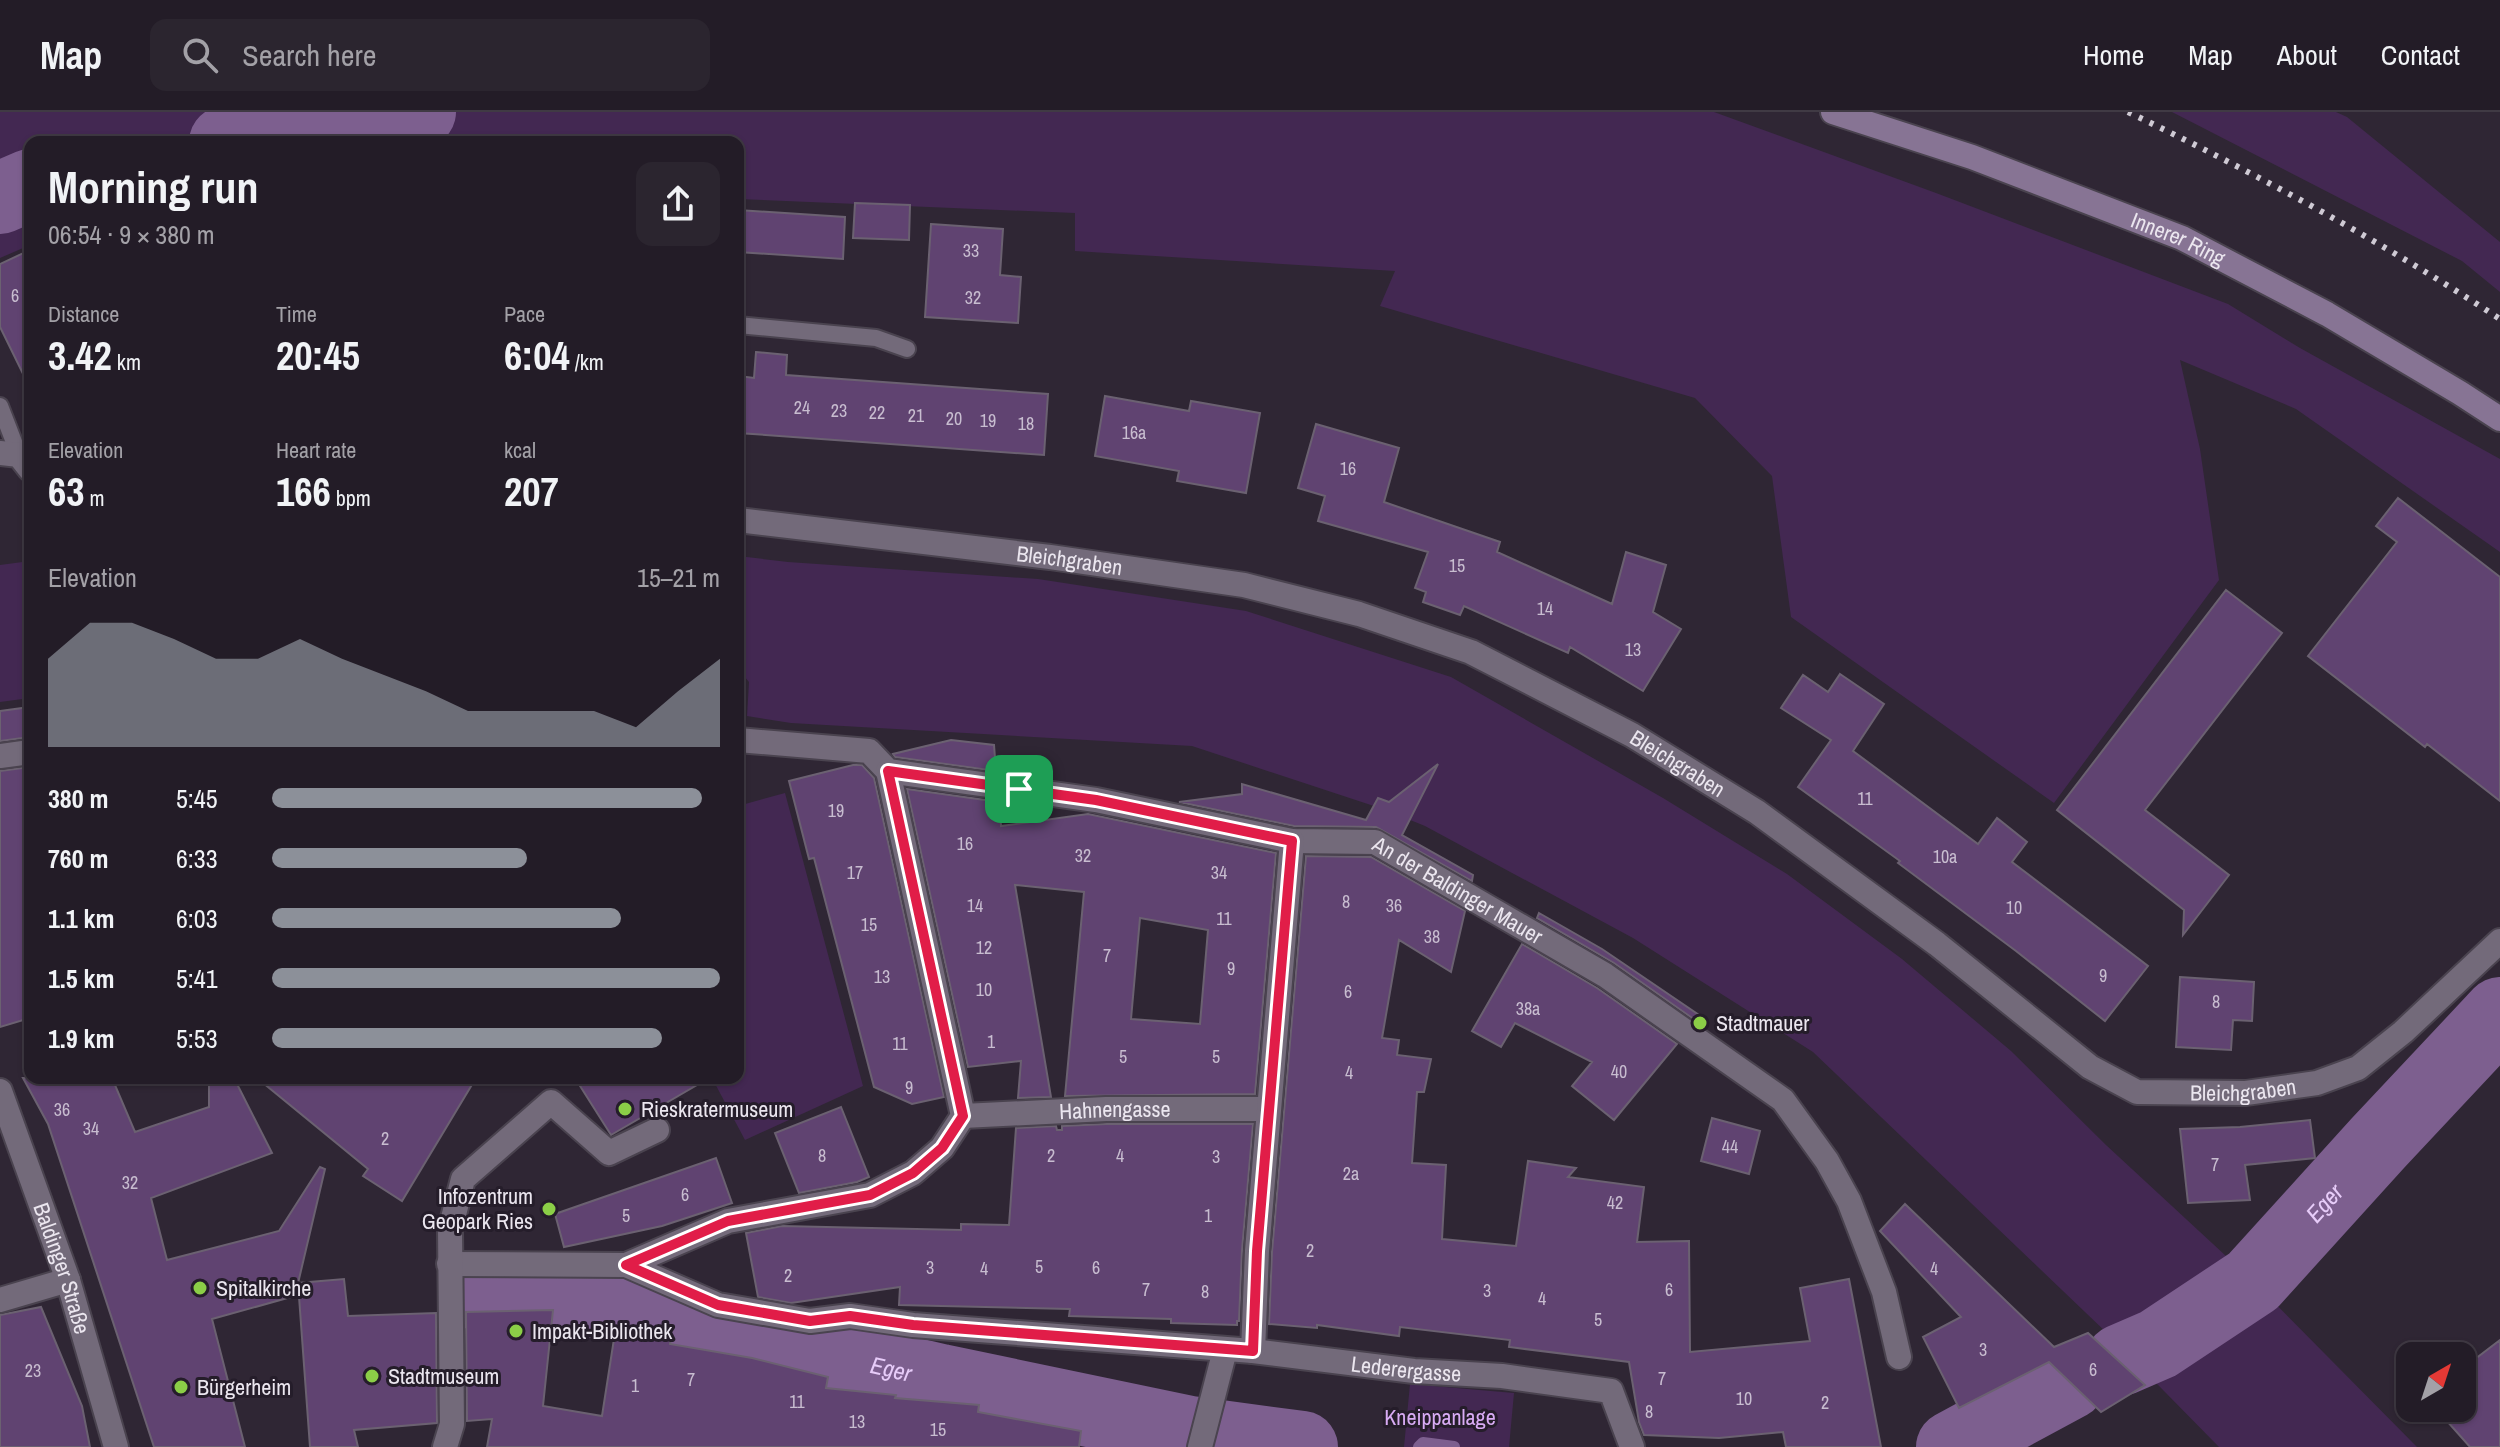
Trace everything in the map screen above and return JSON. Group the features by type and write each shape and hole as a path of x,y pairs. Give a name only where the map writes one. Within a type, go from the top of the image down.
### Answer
{"main road":[{"name":"Innerer Ring","path":"1833,112 1972,157 2182,238 2327,314 2500,419"}],"street":[{"name":"Bleichgraben","path":"744,521 1050,557 1244,585 1359,614 1471,652 1632,735 1757,812 1937,944 2090,1067 2137,1092 2246,1093 2317,1083 2358,1068 2403,1032 2500,941"},
{"name":"An der Baldinger Mauer","path":"744,741 869,751 888,771 1096,800 1292,841 1375,842 1605,975 1783,1100 1827,1161 1849,1201 1884,1292 1899,1357"},
{"path":"0,756 24,753"},
{"path":"449,1264 626,1265 728,1221 870,1195 913,1173 942,1148 963,1116 888,771"},
{"path":"1253,1351 1257,1251 1292,841"},
{"path":"445,1447 452,1424 450,1230 463,1179 548,1090 609,1153 657,1130"},
{"name":"Baldinger Straße","path":"0,1091 68,1280 116,1447"},
{"name":"Hahnengasse","path":"963,1116 1106,1109 1268,1109"},
{"name":"Lederergasse","path":"626,1265 718,1305 810,1321 850,1316 913,1325 1253,1351 1414,1371 1502,1376 1611,1391 1632,1447"},
{"path":"0,1300 68,1280"},
{"path":"1200,1447 1225,1350"}],"lane":[{"path":"744,326 876,338 907,349"},
{"path":"0,406 16,459"}],"green space":[{"path":"0,112 1714,112 2228,304 2300,348 2500,459 2500,552 2296,409 2180,360 2200,449 2219,580 2054,803 1791,617 1772,476 1695,398 1380,306 1395,271 1075,251 1075,213 744,199 744,136 24,136 24,248 0,258"},
{"path":"2172,112 2336,112 2347,117 2500,242 2500,292 2462,261"},
{"path":"744,557 1038,579 1246,611 1451,677 1663,798 1787,874 1902,959 2011,1051 2106,1145 2253,1281 2417,1447 2219,1447 2108,1334 1813,1052 1633,938 1425,826 1383,809 1192,746 791,723 747,716 749,682 744,676"},
{"path":"24,562 24,699 0,702 0,565"},
{"path":"785,793 863,1086 745,1140 715,1084 744,1084 744,804"},
{"name":"Kneippanlage","path":"1410,1384 1514,1393 1509,1447 1404,1447"}],"building":[{"path":"855,203 910,205 909,240 853,238"},
{"path":"744,210 845,217 843,259 744,252"},
{"path":"931,224 1003,229 1000,275 1021,277 1018,323 925,317"},
{"path":"24,253 24,376 0,327 0,264"},
{"path":"756,352 787,355 786,375 1048,394 1044,455 744,433 744,377 754,378"},
{"path":"1105,396 1189,411 1191,401 1260,413 1246,493 1177,481 1179,471 1095,456"},
{"path":"1316,424 1399,448 1384,502 1500,542 1497,552 1612,604 1626,552 1666,565 1653,612 1681,629 1643,691 1570,647 1568,653 1464,606 1460,615 1423,602 1426,592 1415,588 1428,552 1318,521 1325,496 1298,488"},
{"path":"2398,498 2500,577 2500,801 2308,656 2397,542 2376,526"},
{"path":"2226,590 2282,633 2145,810 2229,875 2183,935 2184,910 2057,810"},
{"path":"1840,674 1884,704 1853,751 1978,844 1997,818 2027,842 2012,862 2148,966 2105,1021 1898,863 1900,861 1798,787 1831,740 1781,708 1803,675 1828,692"},
{"path":"24,708 24,738 0,741 0,711"},
{"path":"951,740 994,745 996,771 895,757 893,754"},
{"path":"1438,764 1402,835 1473,875 1472,881 1376,827 1294,826 1179,802 1242,794 1242,784 1366,820 1378,798 1389,802"},
{"path":"862,765 874,778 944,1097 912,1104 874,1087 814,858 809,859 789,781"},
{"path":"24,768 24,1020 0,1027 0,771"},
{"path":"907,789 999,802 1001,826 1088,814 1276,853 1255,1094 1065,1096 1084,892 1015,885 1051,1097 1018,1098 1021,1061 968,1067","holes":["1140,918 1208,930 1200,1024 1131,1019"]},
{"path":"1306,856 1371,857 1465,911 1451,972 1399,940 1382,1038 1399,1040 1397,1055 1431,1059 1424,1092 1417,1092 1412,1163 1446,1165 1442,1239 1516,1246 1528,1161 1576,1168 1568,1177 1644,1187 1637,1242 1689,1241 1690,1352 1810,1341 1800,1288 1849,1279 1881,1447 1786,1447 1783,1432 1719,1438 1644,1435 1629,1362 1509,1347 1510,1340 1400,1327 1399,1336 1317,1325 1317,1328 1269,1324 1272,1252"},
{"path":"1539,913 1602,949 1699,1015 1695,1020 1614,963 1537,918"},
{"path":"1522,944 1597,988 1677,1044 1614,1120 1572,1086 1592,1062 1515,1023 1501,1047 1472,1031"},
{"path":"2180,977 2254,982 2252,1021 2233,1020 2231,1050 2176,1047"},
{"path":"26,1084 115,1084 135,1132 209,1107 209,1084 237,1084 272,1153 151,1198 167,1260 279,1231 320,1167 325,1169 295,1296 212,1319 245,1447 154,1447 48,1124"},
{"path":"264,1084 472,1084 402,1201 363,1176 368,1169"},
{"name":"Rieskratermuseum","path":"579,1084 699,1084 611,1135"},
{"path":"841,1107 869,1177 799,1193 775,1133"},
{"path":"1712,1118 1760,1131 1749,1174 1701,1161"},
{"path":"2310,1120 2315,1158 2245,1165 2250,1200 2188,1203 2180,1129"},
{"path":"1253,1124 1237,1325 1171,1323 1171,1319 1069,1316 1070,1309 899,1305 900,1287 791,1303 758,1297 746,1233 782,1226 961,1230 961,1224 1009,1225 1016,1128 1056,1126 1057,1130 1062,1130 1062,1126"},
{"path":"716,1158 732,1203 662,1226 564,1247 555,1214"},
{"path":"1905,1204 2054,1347 2088,1333 2145,1385 2101,1412 2049,1362 1959,1408 1923,1337 1961,1317 1880,1231"},
{"name":"Stadtmuseum","path":"344,1279 348,1316 436,1313 437,1423 354,1430 358,1447 310,1447 298,1283"},
{"path":"41,1307 82,1406 90,1447 0,1447 0,1315"},
{"path":"553,1310 543,1406 602,1416 616,1326 671,1339 670,1344 752,1358 828,1377 826,1388 979,1405 978,1412 1081,1431 1079,1447 487,1447 492,1419 467,1421 466,1312"},
{"path":"2500,1340 2500,1447 2470,1447 2448,1422 2476,1422 2476,1358"}],"waterway":[{"path":"264,136 420,112"},
{"path":"0,198 24,188"},
{"name":"Eger","path":"2121,1360 2158,1344 2253,1281 2500,1013"},
{"name":"Eger","path":"479,1295 605,1302 941,1380 1190,1432 1302,1447"},
{"name":"Eger","path":"1952,1447 2070,1383"},
{"path":"1419,1447 1423,1443 1454,1447"}],"railway":[{"path":"2128,112 2318,210 2410,262 2500,319"}],"place":[{"name":"Stadtmauer","path":"1700,1023"},
{"name":"Rieskratermuseum","path":"625,1109"},
{"name":"Infozentrum Geopark Ries","path":"549,1209"},
{"name":"Spitalkirche","path":"200,1288"},
{"name":"Impakt-Bibliothek","path":"516,1331"},
{"name":"Stadtmuseum","path":"372,1376"},
{"name":"Bürgerheim","path":"181,1387"}],"route":[{"path":"888,771 1019,789 1096,800 1292,841 1257,1251 1253,1351 913,1325 850,1316 810,1321 718,1305 626,1265 728,1221 870,1195 913,1173 942,1148 963,1116 888,771"}]}
